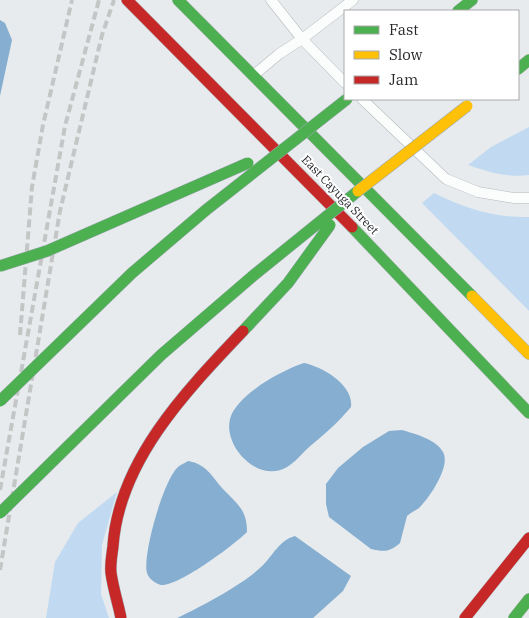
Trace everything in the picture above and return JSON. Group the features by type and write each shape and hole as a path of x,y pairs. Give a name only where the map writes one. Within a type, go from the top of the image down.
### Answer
{"main road":[{"name":"East Cayuga Street","path":"127,0 362,237 529,413"},
{"name":"East Cayuga Street","path":"178,0 529,354"},
{"path":"459,10 472,0"},
{"path":"519,68 529,60"},
{"path":"0,401 132,274 206,210 346,100"},
{"path":"0,512 112,401 183,335 275,256 472,102"},
{"path":"0,266 47,251 186,192 290,144"},
{"path":"121,618 111,574 112,549 118,514 130,483 152,440 200,377 274,299 353,194"},
{"path":"465,618 529,538"},
{"path":"514,618 529,599"}],"lane":[{"path":"271,0 302,39 344,82"},
{"path":"253,76 278,54 302,39 353,0"},
{"path":"363,100 446,178 478,192 514,198 529,198"}],"shaded area":[{"path":"0,20 5,23 12,40 0,96"},
{"path":"529,127 529,175 506,175 468,165 491,147"},
{"path":"434,193 480,211 504,216 529,217 529,311 422,203"},
{"path":"304,363 320,368 336,378 348,391 351,407 330,429 287,467 276,471 265,471 255,467 245,460 232,441 229,430 230,419 234,410 250,393 272,377"},
{"path":"402,430 425,438 440,447 445,458 444,465 442,473 429,496 420,507 407,516 400,543 393,548 380,551 371,549 329,517 326,504 326,484 338,468 363,447 389,431"},
{"path":"188,461 205,468 237,503 243,512 247,524 247,532 219,555 192,573 169,584 161,585 149,577 147,573 146,564 151,535 155,518 172,474 178,467"},
{"path":"117,492 102,545 101,594 109,618 46,618 55,562 78,523"},
{"path":"295,536 351,576 343,591 313,618 177,618 233,588 261,567 280,545"}],"railway":[{"path":"20,335 32,187 43,125 72,0"},
{"path":"0,490 65,126 99,0"},
{"path":"0,570 60,211 102,35 114,0"}],"traffic: fast":[{"path":"178,0 472,296"},
{"path":"459,10 472,0"},
{"path":"519,68 529,60"},
{"path":"0,401 132,273 206,210 346,100"},
{"path":"0,266 47,251 248,163"},
{"path":"0,513 161,355 254,275 358,191"},
{"path":"243,331 288,283 330,225"},
{"path":"352,227 529,413"},
{"path":"514,618 529,599"}],"traffic: slow":[{"path":"358,191 467,106"},
{"path":"472,296 529,354"}],"traffic: jam":[{"path":"127,0 352,227"},
{"path":"121,618 111,566 118,514 128,484 159,428 200,377 243,331"},
{"path":"465,618 529,538"}]}
